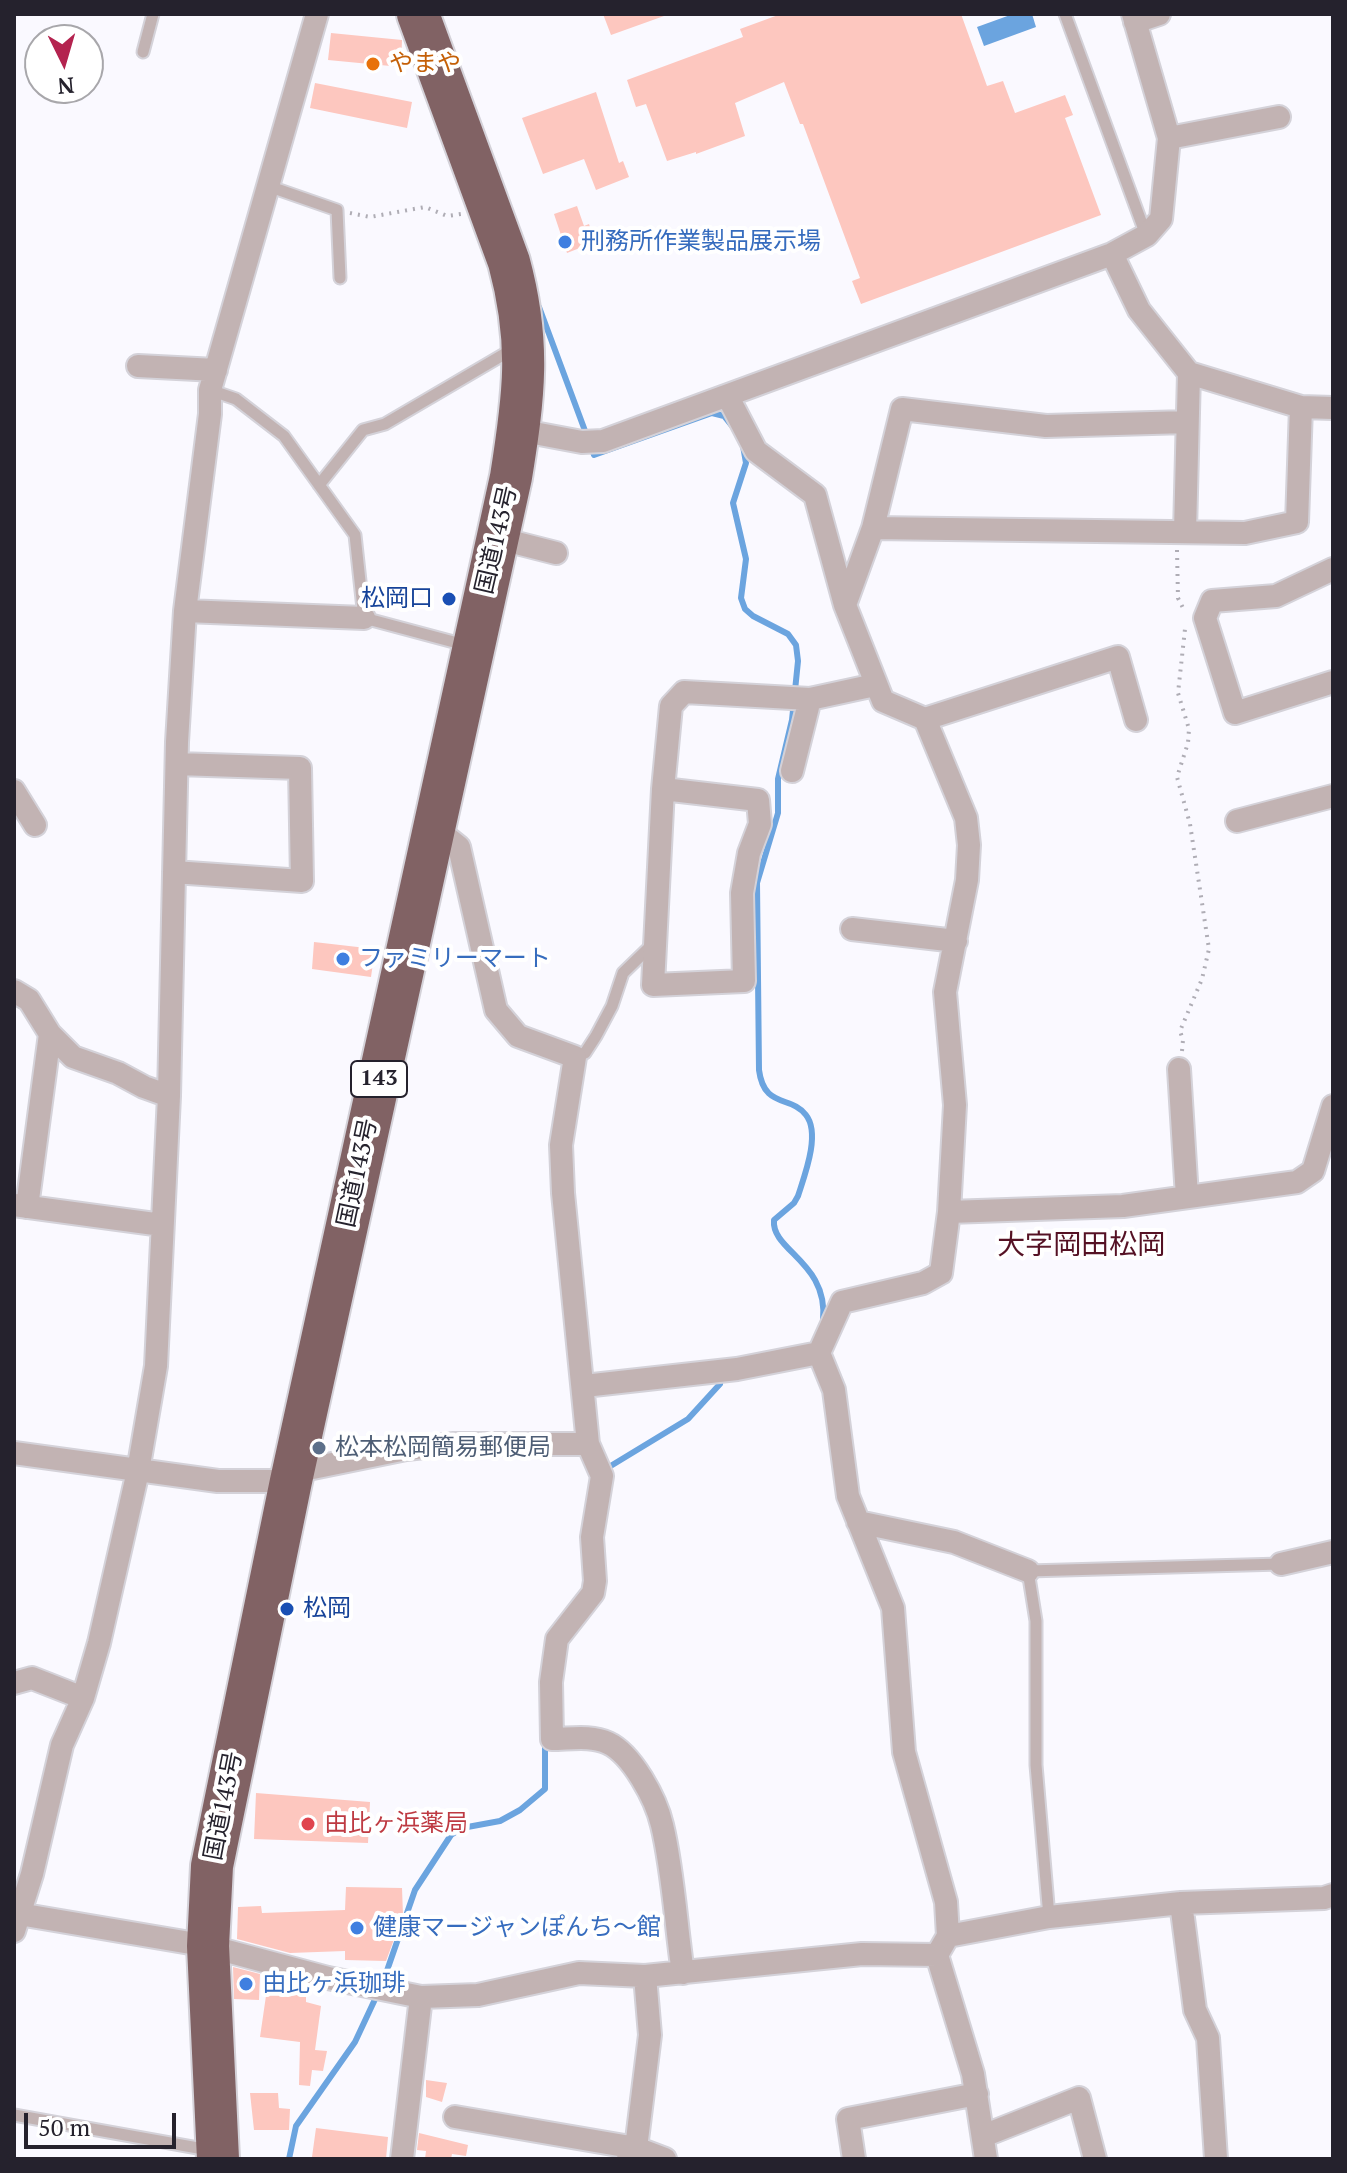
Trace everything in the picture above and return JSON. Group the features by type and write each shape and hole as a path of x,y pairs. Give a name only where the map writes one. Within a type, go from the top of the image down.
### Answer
{"highway":[{"name":"国道143号","path":"218,2155 208,1946 212,1866 292,1476 497,538 524,383 520,303 491,210 418,14"}],"street":[{"path":"317,14 213,380 185,611 177,764 169,1096 156,1366 138,1471 99,1643 83,1698 62,1745 23,1870 16,1923 208,1946 421,1997 478,1995 579,1973 645,1976 942,1946 1049,1917 1181,1903 1324,1898 1333,1895"},
{"path":"518,430 592,441 728,397 1112,254 1147,235 1161,219 1169,138 1134,18 1159,14"},
{"path":"1169,138 1279,117"},
{"path":"1112,254 1139,310 1189,373 1301,407 1333,408"},
{"path":"138,366 213,380"},
{"path":"1181,532 1189,373"},
{"path":"728,397 756,451 815,495 845,605 883,701 925,719 1118,657 1136,720"},
{"path":"873,528 1245,533 1297,522 1301,407"},
{"path":"845,605 873,528 902,409 1046,426 1187,422"},
{"path":"497,538 556,553"},
{"path":"1333,569 1276,596 1212,601 1205,618 1235,713 1333,682"},
{"path":"185,611 364,618"},
{"path":"663,789 758,800 760,824 749,853 742,893 744,981 653,985 663,789 671,706 684,692 801,698 875,685"},
{"path":"792,771 801,698"},
{"path":"925,719 966,818 969,857 945,992 955,1105 949,1212 941,1273 923,1283 842,1302 819,1353 834,1390 848,1496 893,1608 904,1752 946,1902 942,1946 977,2094 986,2159"},
{"path":"174,872 302,881 300,768 177,764"},
{"path":"14,791 35,825"},
{"path":"1237,821 1333,796"},
{"path":"434,827 459,847 496,1010 518,1036 575,1057 561,1145 563,1193 588,1444 600,1472 592,1537 593,1593 557,1639 553,1655 552,1739 587,1738 606,1742 619,1750 633,1766 661,1823 683,1973"},
{"path":"852,929 956,941"},
{"path":"14,991 29,1000 50,1034 73,1057 169,1096"},
{"path":"50,1034 21,1206 162,1225"},
{"path":"1179,1069 1187,1197"},
{"path":"949,1212 1123,1206 1297,1182 1313,1171 1333,1106"},
{"path":"584,1386 737,1369 819,1353"},
{"path":"14,1453 218,1481 292,1476 406,1449 454,1444 588,1444"},
{"path":"858,1522 954,1542 1028,1571"},
{"path":"1281,1564 1333,1552"},
{"path":"14,1683 32,1678 83,1698"},
{"path":"1181,1903 1195,2010 1208,2038 1216,2159"},
{"path":"631,2154 650,2035 645,1976"},
{"path":"402,2159 421,1997"},
{"path":"854,2159 848,2119 977,2094"},
{"path":"983,2136 1079,2098 1095,2159"},
{"path":"455,2117 665,2159"}],"lane":[{"path":"143,52 153,14"},
{"path":"1065,14 1147,235"},
{"path":"268,186 337,210 340,278"},
{"path":"319,485 363,430 385,424 524,343"},
{"path":"213,380 284,436 355,535 364,618 473,648"},
{"path":"575,1057 585,1053 596,1036 612,1006 623,973 655,942"},
{"path":"1049,1917 1036,1765 1036,1621 1028,1571 1281,1564"},
{"path":"14,2115 218,2155"}],"path":[{"path":"337,210 370,217 425,207 447,216 491,210"},
{"path":"1181,532 1178,598 1185,612"},
{"path":"1179,1069 1183,1040 1180,1031 1202,979 1209,949 1190,824 1177,777 1188,743 1189,729 1178,693 1186,628"}],"water":[{"path":"1013,14 1032,14 1036,27 984,46 977,27"}],"building":[{"path":"603,14 664,14 664,16 611,35"},
{"path":"781,14 961,14 987,86 1003,81 1015,113 1065,95 1073,115 1065,118 1101,215 861,304 852,281 860,278 803,124 800,124 784,82 735,103 745,136 667,161 646,104 636,107 627,80 743,37 740,29"},
{"path":"331,33 402,40 401,67 328,60"},
{"path":"315,83 412,102 407,128 310,108"},
{"path":"596,92 619,163 623,161 629,177 596,190 584,159 543,174 522,118"},
{"path":"577,206 584,226 589,224 595,242 567,253 554,214"},
{"name":"ファミリーマート","path":"314,942 375,949 371,977 312,969"},
{"path":"256,1793 370,1802 368,1843 254,1839"},
{"path":"346,1887 402,1888 403,1915 386,1961 345,1960 345,1951 290,1953 237,1939 238,1907 261,1906 262,1913 345,1910"},
{"path":"233,1967 260,1974 259,2000 234,1999"},
{"path":"267,1989 306,1996 306,2002 321,2006 315,2050 327,2051 323,2071 312,2070 310,2086 299,2085 300,2042 260,2037"},
{"path":"426,2080 447,2083 442,2102 426,2097"},
{"path":"250,2093 278,2093 279,2108 290,2109 289,2130 254,2130"},
{"path":"316,2128 388,2137 386,2159 312,2157"},
{"path":"419,2133 468,2145 466,2156 452,2154 451,2159 425,2159 426,2151 417,2150"}],"waterway":[{"path":"539,307 594,455 712,413 724,416 732,426"},
{"path":"743,446 746,463 733,503 746,559 741,598 745,609 753,616 788,634 796,645 798,661 792,720 778,779 778,813 757,883 759,1070 766,1091 800,1109 810,1123 812,1144 798,1196 774,1220 775,1231 781,1241 809,1271 817,1285 823,1321"},
{"path":"604,1470 688,1419 720,1384"},
{"path":"382,1985 415,1890 451,1835 462,1828 500,1821 520,1810 545,1789 545,1741"},
{"path":"289,2159 296,2126 355,2042 377,1995"}],"place":[{"name":"やまや","path":"373,64"},
{"name":"刑務所作業製品展示場","path":"565,242"},
{"name":"松岡口","path":"449,599"},
{"name":"ファミリーマート","path":"343,959"},
{"name":"松本松岡簡易郵便局","path":"319,1448"},
{"name":"松岡","path":"287,1609"},
{"name":"由比ヶ浜薬局","path":"308,1824"},
{"name":"健康マージャンぽんち～館","path":"357,1928"},
{"name":"由比ヶ浜珈琲","path":"246,1984"}],"district":[{"name":"大字岡田松岡","path":"1081,1246"}]}
